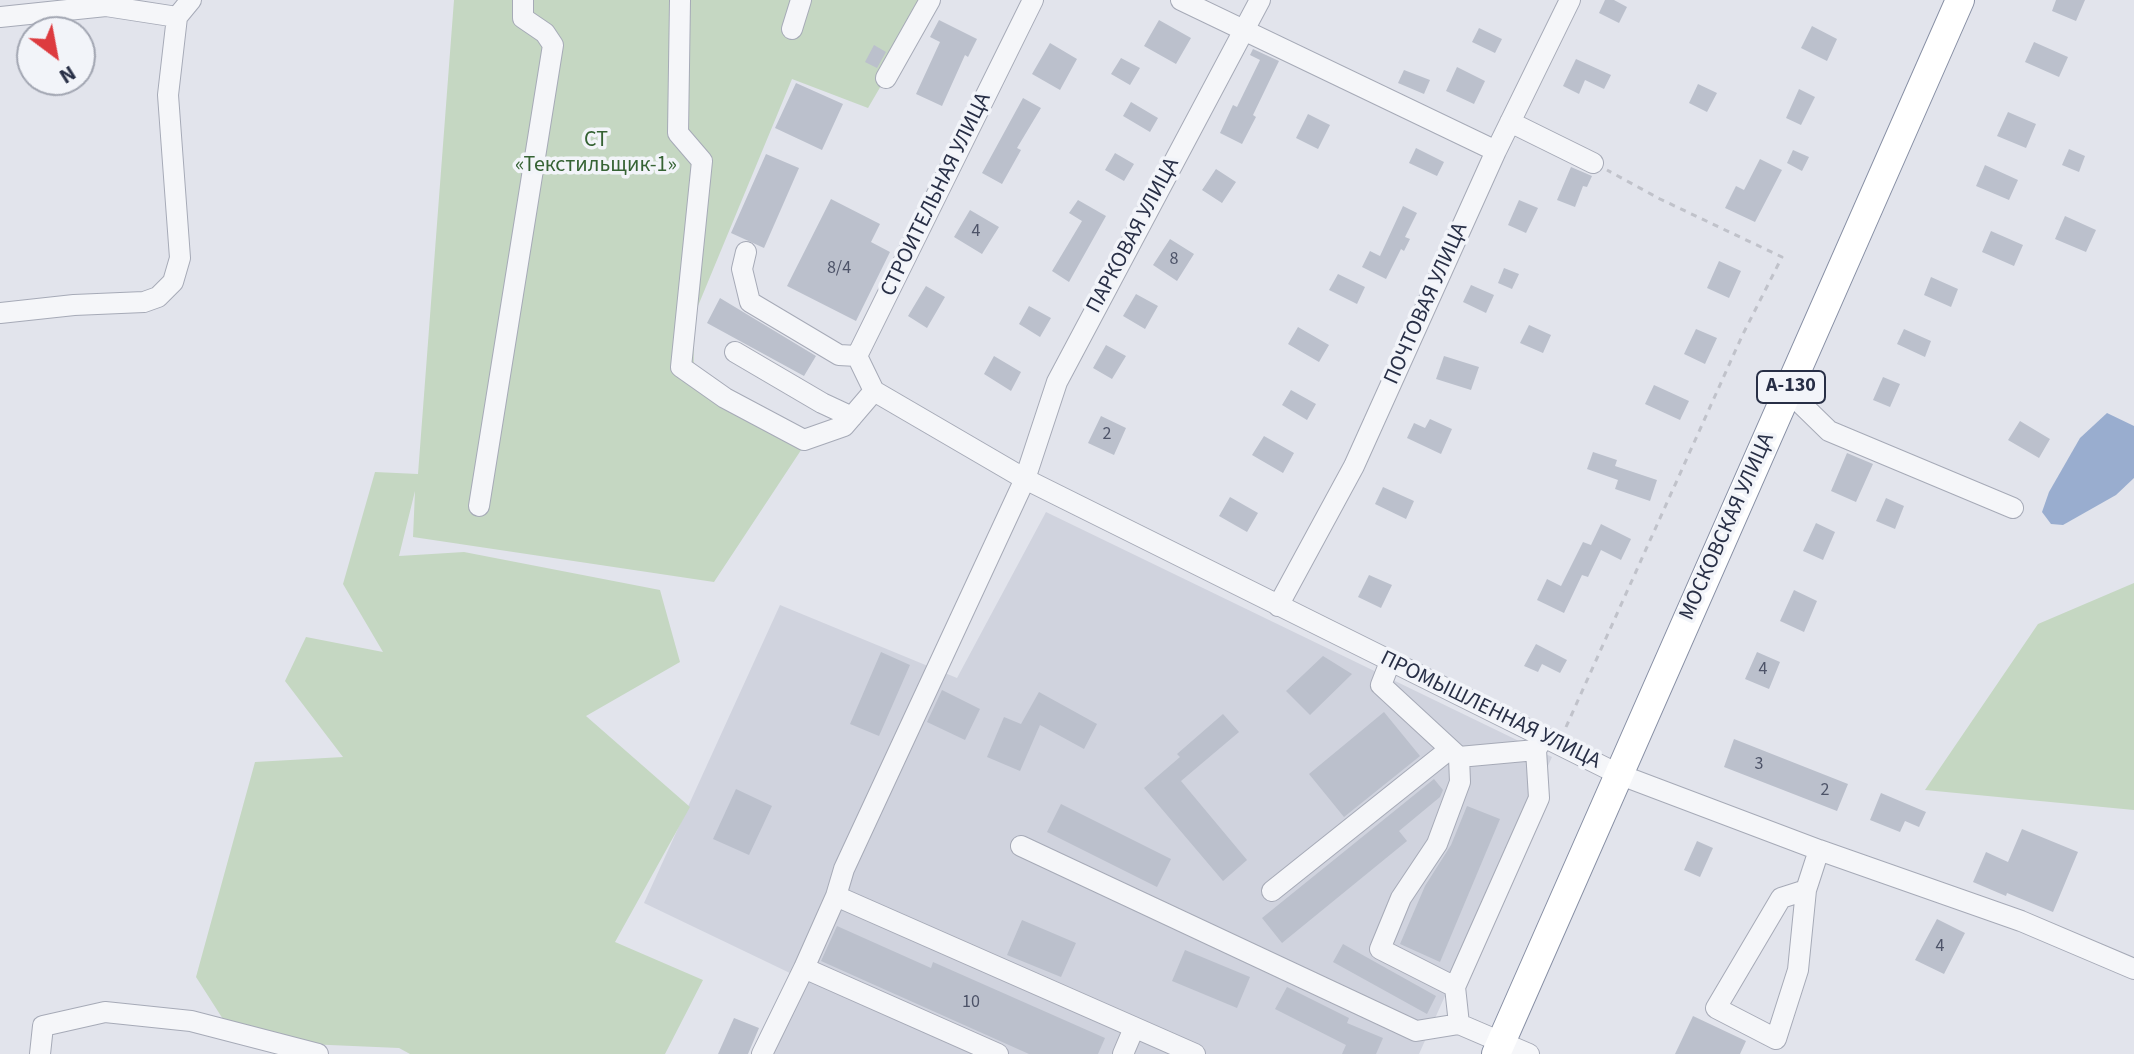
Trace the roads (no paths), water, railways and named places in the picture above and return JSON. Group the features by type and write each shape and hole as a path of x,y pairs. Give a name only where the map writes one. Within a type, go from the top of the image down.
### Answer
{"highway":[{"name":"МОСКОВСКАЯ УЛИЦА","path":"1499,1048 1960,0"}],"street":[{"path":"0,313 144,302 158,297 173,282 180,258 168,95 177,17 191,0"},
{"path":"479,506 553,45 545,33 523,18 523,0"},
{"path":"680,0 678,133 702,161 681,367 725,398 804,440 844,426 874,391 857,356 839,355 750,302 742,269 746,252"},
{"path":"792,29 801,0"},
{"path":"886,78 930,0"},
{"name":"СТРОИТЕЛЬНАЯ УЛИЦА","path":"857,356 1033,0"},
{"path":"1181,0 1496,151"},
{"name":"ПАРКОВАЯ УЛИЦА","path":"762,1054 804,968 836,896 844,869 1025,479 1057,382 1260,0"},
{"name":"ПОЧТОВАЯ УЛИЦА","path":"1278,606 1354,466 1496,151 1570,0"},
{"path":"0,17 106,6 177,17"},
{"path":"1510,122 1593,163"},
{"path":"735,352 852,417"},
{"name":"ПРОМЫШЛЕННАЯ УЛИЦА","path":"874,391 1025,479 1390,662 1545,744 1819,850 2021,921 2134,969"},
{"path":"1789,392 1829,431 2013,508"},
{"path":"1390,662 1381,685 1454,753 1460,782 1437,844 1401,898 1380,949 1455,987"},
{"path":"1272,891 1454,753 1545,744 1539,798 1455,987 1459,1024"},
{"path":"1021,846 1416,1031 1459,1024 1499,1048 1529,1054"},
{"path":"1806,890 1781,898 1716,1008 1776,1039 1798,970 1806,890 1819,850"},
{"path":"836,896 1195,1054"},
{"path":"804,968 998,1054"},
{"path":"40,1054 43,1026 105,1012 191,1021 318,1054"},
{"path":"1123,1054 1134,1028"}],"water":[{"path":"2107,413 2134,426 2134,478 2116,495 2063,525 2051,524 2042,512 2049,492 2080,438"}],"park label":[{"name":"СТ «Текстильщик-1»","path":"596,154"}]}
